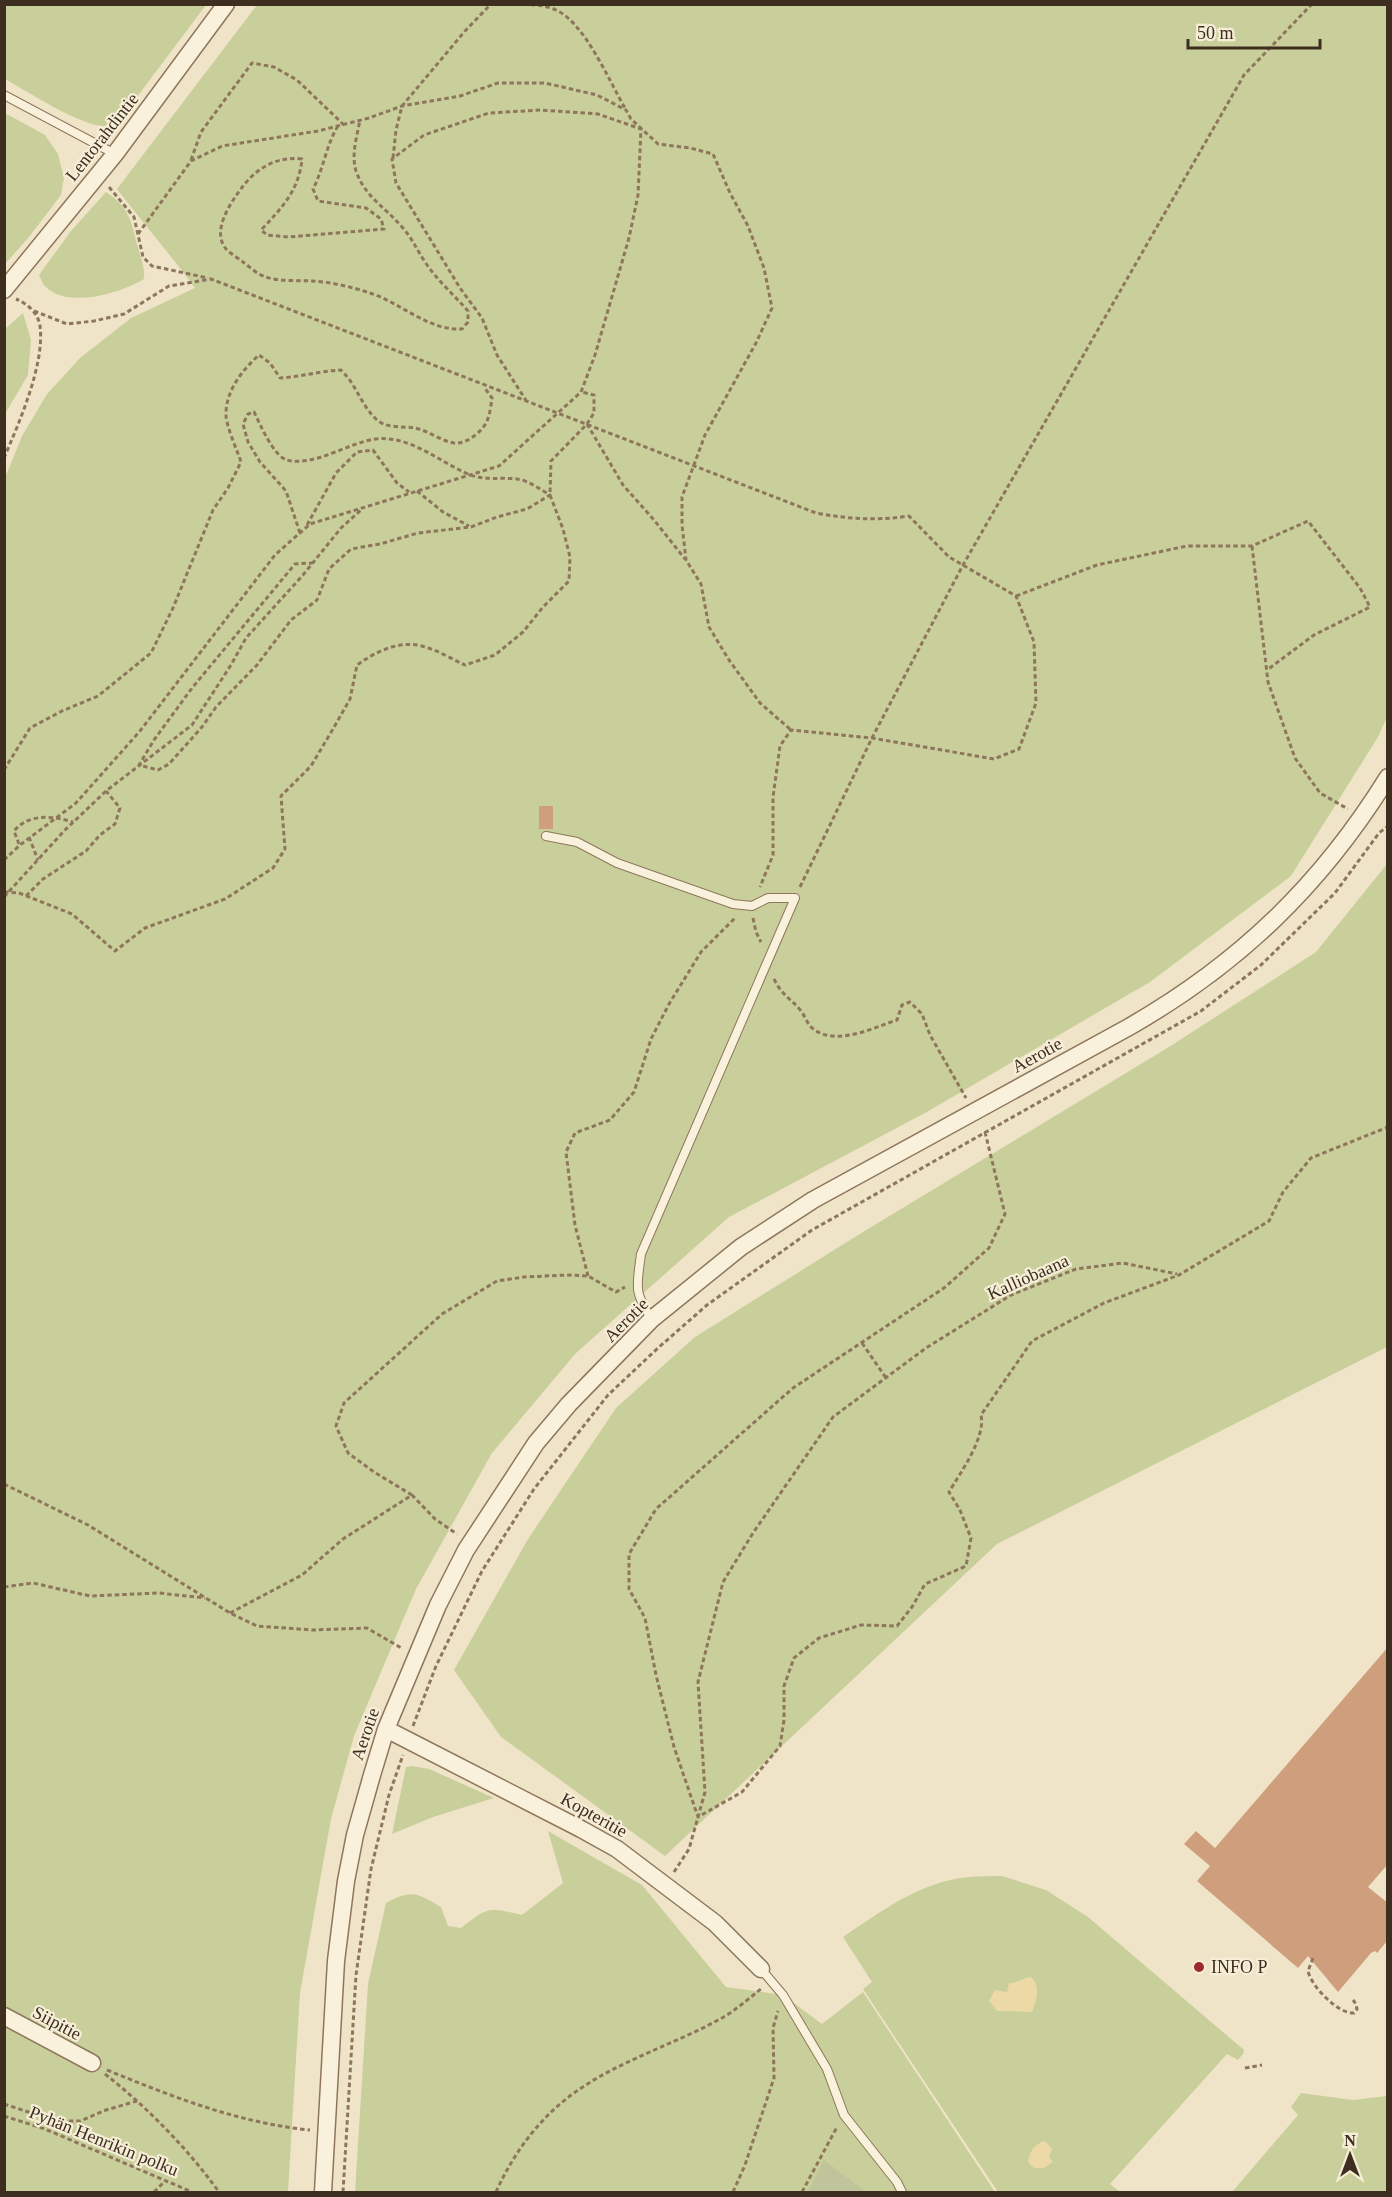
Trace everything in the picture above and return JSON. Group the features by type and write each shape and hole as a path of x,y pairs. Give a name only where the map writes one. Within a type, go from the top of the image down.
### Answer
{"street":[{"name":"Lentorahdintie","path":"5,290 115,154 226,4"},
{"name":"Aerotie","path":"323,2193 336,1960 346,1881 356,1835 386,1729 438,1605 471,1544 536,1443 569,1404 652,1319 741,1247 813,1200 1130,1027 1170,1004 1206,979 1238,953 1309,884 1335,855 1363,817 1388,777"},
{"name":"Kopteritie","path":"386,1729 617,1849 715,1923 766,1974"},
{"name":"Siipitie","path":"4,2016 92,2063"}],"lane":[{"path":"4,95 115,154"},
{"path":"546,836 577,842 617,863 751,910 768,898 795,898 641,1254 638,1280 640,1302 652,1319"},
{"path":"766,1974 783,1995 827,2069 844,2115 897,2182 902,2193"}],"path":[{"path":"491,4 402,106 396,130 393,159 396,183 460,288 482,318 497,355 527,402"},
{"path":"523,4 557,10 576,26 592,48 631,120 658,144 713,154 748,226 764,268 772,308 756,343 705,435 682,496 682,525 686,560"},
{"path":"795,898 872,738 963,564 1244,75 1312,4"},
{"path":"138,234 191,161 201,132 252,63 274,68 297,80 344,124"},
{"path":"191,161 222,146 318,131 402,106 460,96 498,83 545,83 597,95 626,110"},
{"path":"393,159 424,135 489,113 541,110 598,114 641,129"},
{"path":"338,126 330,138 324,164 313,189 318,201 366,208 381,219 384,229 288,237 267,235 261,230 286,202 300,177 302,159 288,157 267,164 249,178 234,198 225,216 220,237 227,250 265,277 315,281 371,293 405,308 431,324 450,330 462,329 468,322 468,311 425,262 401,225 369,196 363,186 355,168 355,145 360,120"},
{"path":"4,860 20,844 76,802 140,731 274,555 310,524 498,466 581,392 595,355 629,238 638,195 641,129"},
{"path":"98,174 134,217 143,257 152,266 211,279 695,465 816,513 852,520 882,520 909,516 949,556 1016,596 1034,642 1036,703 1019,749 994,759 872,738 791,729 760,704 729,660 709,627 701,584 686,560 623,485 587,424"},
{"path":"5,290 11,297 22,301 34,311 67,324 124,314 169,286 211,279"},
{"path":"4,458 25,407 34,374 40,326 34,311"},
{"path":"4,770 30,728 98,696 151,653 173,608 213,510 228,488 241,462 226,417 231,390 244,368 259,356 270,363 280,378 297,377 319,371 341,370 351,379 367,409 377,421 397,427 415,428 455,443 464,441 479,432 488,420 492,398 483,385"},
{"path":"4,892 26,896 72,914 115,951 145,928 225,899 273,868 285,849 281,796 310,766 333,729 350,699 357,665 372,654 396,646 421,646 465,665 495,655 523,632 543,607 569,581 570,557 563,529 550,495 551,461 587,424 594,413 594,395 581,392"},
{"path":"300,533 286,491 260,462 248,442 243,424 248,414 254,412 277,453 286,460 311,460 376,439 401,442 419,448 469,475 485,479 520,479 550,495"},
{"path":"304,529 336,473 357,452 373,450 397,483 410,493"},
{"path":"416,491 443,512 471,527"},
{"path":"139,765 158,770 168,764 202,727 216,707 257,665 291,620 317,600 329,569 351,549 380,544 418,533 471,527 527,509 550,495"},
{"path":"4,897 73,822 106,791 192,725 246,638 341,528 363,507"},
{"path":"1016,596 1097,565 1187,546 1252,546 1308,521 1360,588 1370,607 1314,636 1267,670"},
{"path":"1252,546 1268,682 1294,758 1320,793 1363,817"},
{"path":"139,765 154,740 192,688 216,661 240,628 295,564 312,563"},
{"path":"791,729 780,746 773,797 773,855 751,910 756,932 770,959 772,976 784,996 801,1010 811,1027 829,1036 846,1036 897,1020 902,1005 910,1002 922,1014 930,1035 974,1112"},
{"path":"26,896 43,879 86,851 100,835 115,824 120,808 106,791"},
{"path":"20,844 14,831 22,822 37,818 57,817 73,822"},
{"path":"343,2193 356,1975 371,1869 389,1795 436,1666 482,1570 534,1490 608,1395 707,1305 812,1230 1201,1011 1261,965 1335,893 1379,833 1388,826"},
{"path":"29,837 38,860"},
{"path":"588,1276 575,1225 566,1152 575,1132 610,1120 634,1092 651,1039 669,1004 701,952 736,917 751,910"},
{"path":"985,1132 1005,1214 989,1248 944,1288 793,1388 656,1509 629,1554 629,1588 645,1617 656,1676 672,1737 698,1817 742,1792 780,1746 784,1720 784,1686 794,1658 819,1638 861,1625 897,1626 912,1607 925,1584 966,1566 971,1538 960,1510 948,1492 974,1448 983,1423 981,1415 1032,1341 1104,1304 1179,1275 1269,1221 1283,1192 1311,1158 1388,1127"},
{"name":"Kalliobaana","path":"666,1885 689,1849 705,1792 698,1682 723,1582 753,1533 833,1417 926,1348 1011,1296 1076,1269 1123,1263 1179,1275"},
{"path":"471,1544 435,1519 412,1494 374,1472 348,1452 336,1426 344,1403 442,1314 497,1281 524,1277 588,1276 616,1292 638,1280"},
{"path":"862,1343 886,1378"},
{"path":"4,1484 88,1525 230,1613 257,1626 314,1630 367,1628 416,1655"},
{"path":"230,1613 302,1575 343,1539 412,1494"},
{"path":"4,1587 33,1583 90,1596 159,1593 206,1598"},
{"path":"1313,1958 1308,1971 1314,1985 1345,2013 1354,2013 1357,2009 1353,2000"},
{"path":"496,2193 520,2147 547,2115 574,2092 626,2063 721,2019 766,1974"},
{"path":"734,2193 774,2078 773,2028 783,1995"},
{"path":"92,2063 162,2124 219,2193"},
{"path":"92,2063 210,2109 274,2126 301,2129"},
{"path":"1245,2068 1262,2065"},
{"path":"4,2104 56,2121 80,2121 137,2101"},
{"path":"802,2193 844,2115"},
{"name":"Pyhän Henrikin polku","path":"4,2116 45,2129 192,2193"},
{"path":"154,2193 165,2181"}],"green space":[{"path":"4,5 206,5 119,121 106,126 96,125 70,115 5,79"},
{"path":"257,5 1386,5 1388,8 1387,717 1378,737 1291,876 1150,982 925,1113 729,1217 575,1354 492,1453 416,1589 354,1736 331,1819 300,1993 288,2192 5,2192 5,478 22,436 47,394 80,358 131,318 195,288 117,189"},
{"path":"5,113 45,135 58,154 64,178 61,195 5,264"},
{"path":"106,192 115,198 126,211 143,265 144,279 122,289 95,296 81,298 56,294 45,286 39,275 71,231"},
{"path":"23,313 31,340 28,375 5,414 5,329"},
{"path":"1387,864 1387,1347 997,1544 665,1856 501,1737 454,1670 528,1539 616,1408 695,1337 858,1235 1169,1047 1316,952"},
{"path":"406,1767 429,1769 494,1798 433,1817 392,1834"},
{"path":"548,1831 642,1885 726,1987 783,1995 822,2024 863,1992 995,2192 355,2192 368,1984 386,1903 409,1894 426,1898 441,1907 448,1926 461,1928 477,1916 489,1911 522,1915 563,1883"},
{"path":"1002,1876 1046,1890 1088,1917 1244,2050 1238,2060 1227,2054 1110,2184 1120,2192 998,2192 863,1989 872,1982 843,1937 903,1899 935,1884 969,1877"},
{"path":"1301,2093 1353,2100 1387,2096 1387,2192 1232,2192 1298,2115 1291,2107"},
{"path":"824,2160 866,2192 808,2192"}],"sand":[{"path":"1031,1977 1037,1990 1032,2012 997,2011 989,2001 995,1990 1007,1992 1009,1983"},
{"path":"1045,2141 1052,2149 1049,2157 1053,2162 1044,2168 1034,2168 1028,2162 1030,2154 1035,2146"}],"building":[{"path":"539,806 553,806 553,829 539,829"},
{"path":"1388,1647 1388,1864 1368,1887 1388,1903 1388,1940 1377,1953 1375,1951 1371,1953 1338,1992 1308,1956 1298,1968 1197,1881 1210,1866 1184,1844 1196,1831 1215,1848"}],"place":[{"name":"INFO P","path":"1199,1967"}]}
